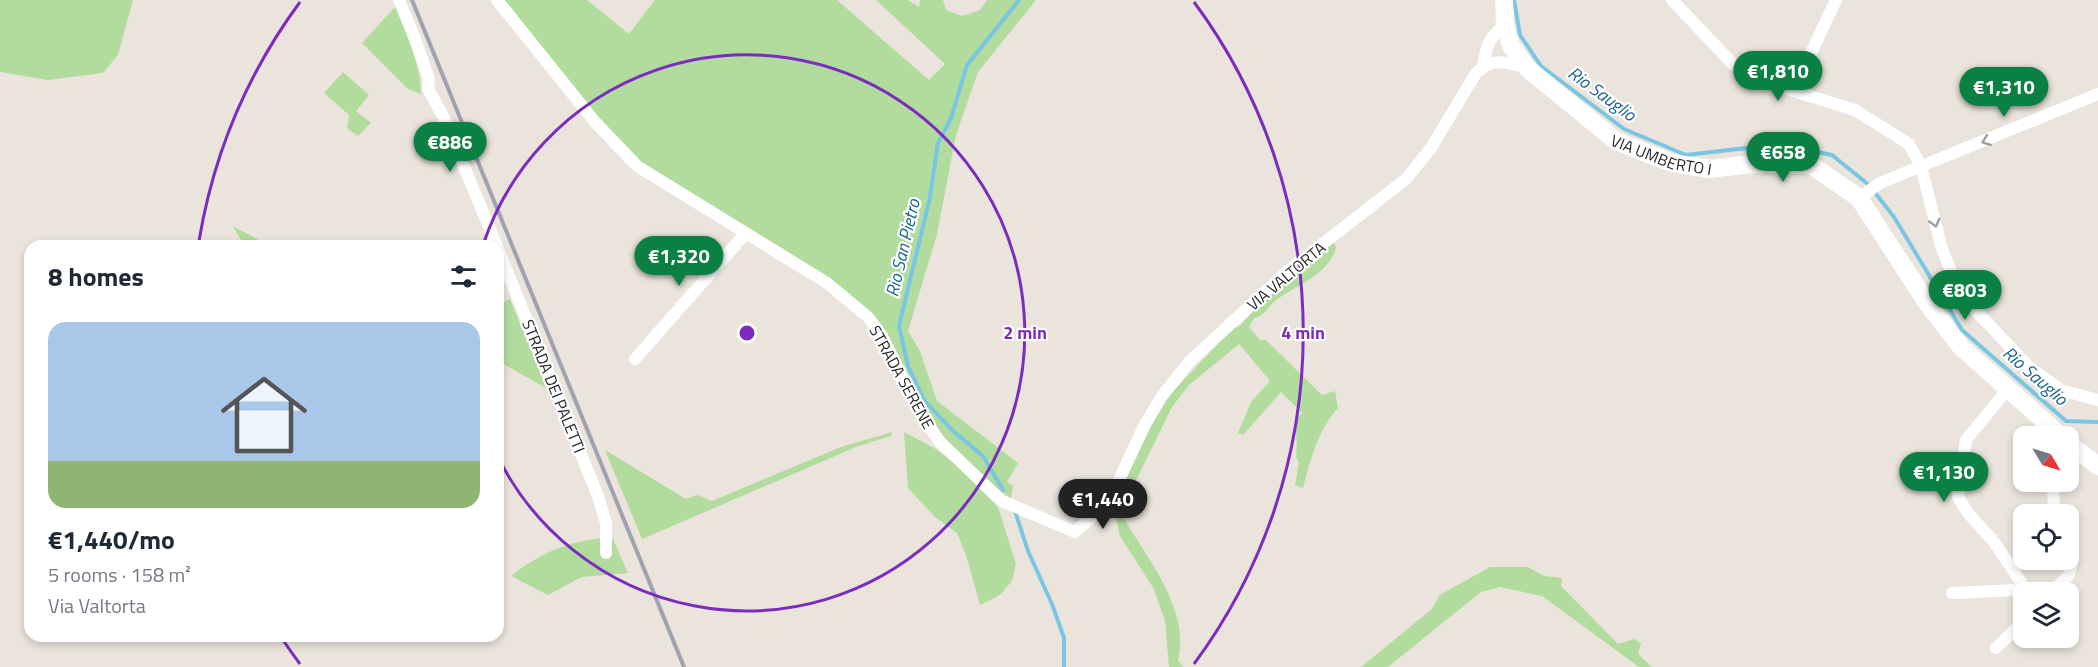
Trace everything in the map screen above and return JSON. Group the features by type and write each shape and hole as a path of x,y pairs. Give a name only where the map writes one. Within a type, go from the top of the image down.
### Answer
{"street":[{"name":"STRADA DEI PALETTI","path":"399,0 416,39 429,79 428,89 442,114 494,240"},
{"name":"STRADA SERENE","path":"497,0 595,122 637,166 827,283 868,317 882,336 920,413 940,442 992,493 1002,501 1075,532"},
{"name":"VIA UMBERTO I","path":"1503,0 1505,25 1511,45 1527,68 1616,141 1672,163 1710,169 1751,164 1810,165 1862,196 1927,303 1961,347 2049,426"},
{"path":"1672,0 1733,64 1758,80 1855,110 1909,144 1921,166 1942,249 1957,286 1978,313 2031,368 2061,390 2098,400"},
{"path":"1793,92 1836,0"},
{"name":"VIA VALTORTA","path":"1075,532 1109,502 1143,426 1162,396 1189,362 1289,270 1406,179 1431,148 1476,72 1483,66 1487,46 1493,33 1505,25"},
{"path":"1483,66 1492,61 1527,68"},
{"path":"1862,196 1880,183 2098,94"},
{"path":"635,359 745,234"},
{"name":"STRADA DEI PALETTI","path":"504,265 579,444 606,523 606,553"},
{"path":"1952,593 2020,590 2020,582 1994,542 1958,497 1966,440 2007,390"},
{"path":"2079,451 2098,466"},
{"path":"2062,582 2069,575 2070,570"},
{"path":"1996,648 2013,632"}],"green space":[{"path":"0,0 133,0 118,55 103,73 48,80 0,72"},
{"path":"502,0 587,0 629,34 655,0 837,0 929,80 945,64 876,0 908,0 919,7 920,0 943,0 946,10 962,16 980,10 987,0 1036,0 978,72 956,135 937,234 908,331 920,351 937,401 1018,463 1007,482 1013,486 1011,498 995,488 944,437 920,404 871,314 656,175 618,142"},
{"path":"396,6 416,61 421,94 408,89 362,43"},
{"path":"343,72 369,95 356,111 371,123 358,136 347,128 349,115 324,93"},
{"path":"233,226 259,240 241,240"},
{"path":"1333,241 1336,248 1326,265 1311,278 1276,300 1264,313 1254,318 1249,327 1260,340 1266,340 1322,395 1335,391 1338,408 1320,435 1303,488 1295,485 1299,462 1296,457 1296,419 1302,413 1281,392 1243,435 1238,433 1251,402 1270,381 1239,344 1189,385 1172,407 1122,509 1125,520 1156,570 1173,605 1180,642 1178,661 1184,667 1169,667 1165,621 1154,589 1120,536 1113,505 1163,402 1232,329 1240,326 1271,291"},
{"path":"510,299 546,388 504,364 504,302"},
{"path":"892,432 891,436 856,447 642,539 605,450 686,499 697,495 712,501 841,447"},
{"path":"904,432 934,448 954,463 998,507 1016,564 1012,581 1000,595 980,605 966,555 957,533 935,517 908,488"},
{"path":"612,537 628,573 582,577 548,595 511,576 558,548 583,541"},
{"path":"1490,567 1528,567 1544,576 1562,578 1561,586 1618,644 1634,639 1641,643 1638,654 1652,667 1639,667 1542,596 1500,587 1481,592 1388,667 1361,667 1432,609 1440,595"}],"waterway":[{"name":"Rio San Pietro","path":"1003,490 983,456 952,430 924,400 908,366 899,326 930,197 938,143 951,118 967,65 1019,0"},
{"name":"Rio Sauglio","path":"1514,0 1520,35 1541,66 1624,129 1686,155 1781,144 1832,155 1869,185 1894,217 1962,330 2066,421 2098,422"},
{"name":"Rio San Pietro","path":"1015,511 1028,551 1052,604 1064,638 1064,667"}],"railway":[{"path":"412,0 684,667"}]}
